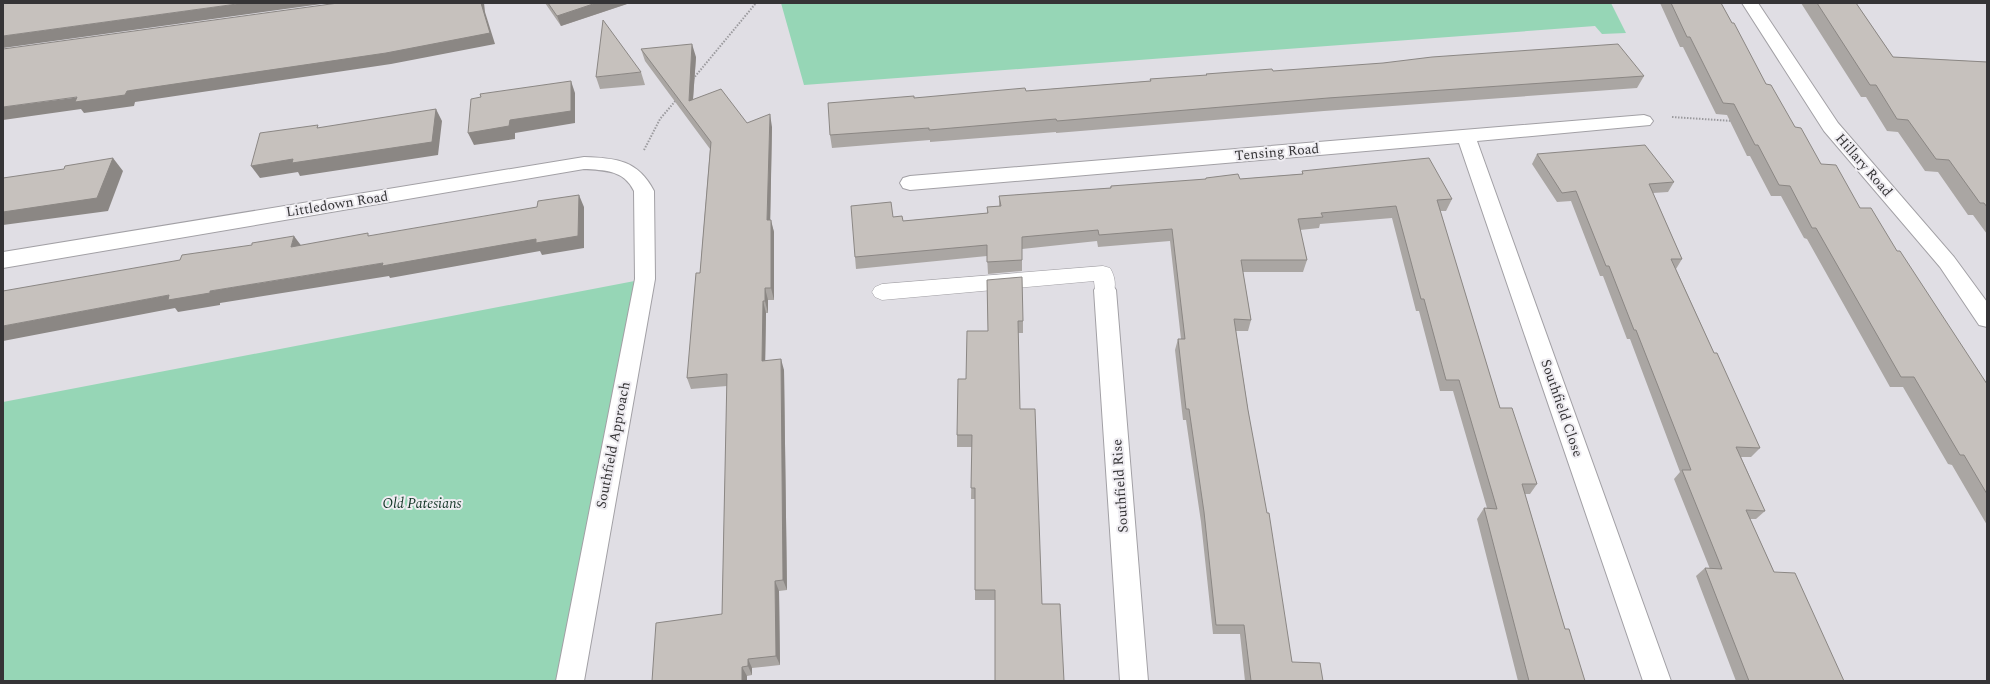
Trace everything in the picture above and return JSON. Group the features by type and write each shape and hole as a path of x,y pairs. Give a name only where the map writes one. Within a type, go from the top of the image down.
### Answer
{"street":[{"name":"Hillary Road","path":"1750,3 1831,127 1947,262 1987,320"},
{"name":"Tensing Road","path":"910,182 1644,121"},
{"name":"Southfield Close","path":"1466,136 1657,681"},
{"name":"Littledown Road","path":"3,260 584,163 621,167 632,173"},
{"name":"Southfield Approach","path":"570,681 645,279 644,192 640,182 632,173"},
{"name":"Southfield Rise","path":"1105,290 1134,681"}],"lane":[{"path":"882,292 1103,273 1105,290"}],"path":[{"path":"690,82 756,3"},
{"path":"632,173 660,119 680,94"},
{"path":"1644,121 1656,116 1735,121"}],"green space":[{"path":"781,3 1611,3 1626,33 1602,34 1595,26 804,85"},
{"name":"Old Patesians","path":"645,279 571,681 3,681 3,402"}],"building":[{"path":"3,3 244,3 3,36"},
{"path":"338,3 481,3 490,33 386,53 127,91 125,95 75,102 77,97 3,107 3,49"},
{"path":"548,3 596,3 557,16"},
{"path":"1671,3 1721,3 1732,23 1734,23 1766,84 1771,85 1795,127 1801,128 1821,164 1836,165 1860,208 1871,208 1897,251 1900,251 1987,384 1987,494 1964,455 1960,455 1914,377 1901,377 1816,228 1812,228 1790,186 1779,185 1758,145 1755,145 1734,104 1723,103 1690,37 1687,37"},
{"path":"1817,3 1856,3 1893,57 1987,62 1987,207 1984,203 1980,203 1949,160 1936,159 1908,120 1897,119 1876,85 1870,85"},
{"path":"603,20 641,72 596,77"},
{"path":"692,44 689,101 721,89 747,123 770,114 767,220 771,220 771,288 765,288 765,301 763,301 762,361 781,359 783,580 775,581 776,656 748,659 748,666 742,667 742,681 652,681 656,623 722,614 727,374 687,378 696,273 700,273 711,142 641,49"},
{"path":"1618,44 1644,76 1328,98 1057,121 1056,119 929,130 929,128 830,135 828,103 914,96 914,98 1025,88 1026,91 1151,81 1150,79 1207,75 1206,74 1383,63 1432,57"},
{"path":"571,81 571,111 510,120 509,126 468,133 471,99 481,97 480,94"},
{"path":"436,109 432,142 292,163 293,159 251,166 260,133 318,125 317,128"},
{"path":"1645,145 1674,182 1649,184 1682,259 1671,259 1714,353 1717,353 1760,448 1736,447 1765,511 1746,510 1774,572 1795,573 1844,681 1749,681 1705,568 1722,569 1682,470 1691,470 1636,330 1634,330 1609,266 1606,266 1576,191 1562,193 1537,154"},
{"path":"113,158 97,198 3,212 3,178 64,169 65,166"},
{"path":"1429,158 1452,199 1437,200 1500,408 1512,408 1537,484 1522,484 1565,629 1569,629 1585,681 1529,681 1484,508 1497,509 1459,380 1446,380 1424,299 1421,299 1396,206 1321,213 1323,217 1298,219 1307,260 1241,260 1251,320 1234,319 1248,410 1267,513 1269,513 1292,662 1320,663 1323,681 1251,681 1244,625 1216,625 1204,512 1189,409 1186,409 1178,339 1185,339 1172,229 1099,235 1098,230 1022,237 1022,260 987,262 987,245 855,257 851,206 891,202 893,217 902,216 903,221 988,213 987,207 1001,206 999,196 1111,188 1111,186 1206,179 1238,174 1240,179 1303,174 1302,171"},
{"path":"579,195 578,236 536,243 536,239 382,266 383,263 210,291 210,293 168,300 169,295 3,326 3,291 180,260 182,255 252,245 252,243 294,236 291,247 368,233 368,236 537,207 538,201"},
{"path":"1022,277 1023,321 1018,321 1020,409 1035,409 1042,604 1060,604 1064,681 995,681 995,590 975,590 975,488 971,488 972,435 957,435 958,379 966,379 967,331 988,331 987,280"}]}
